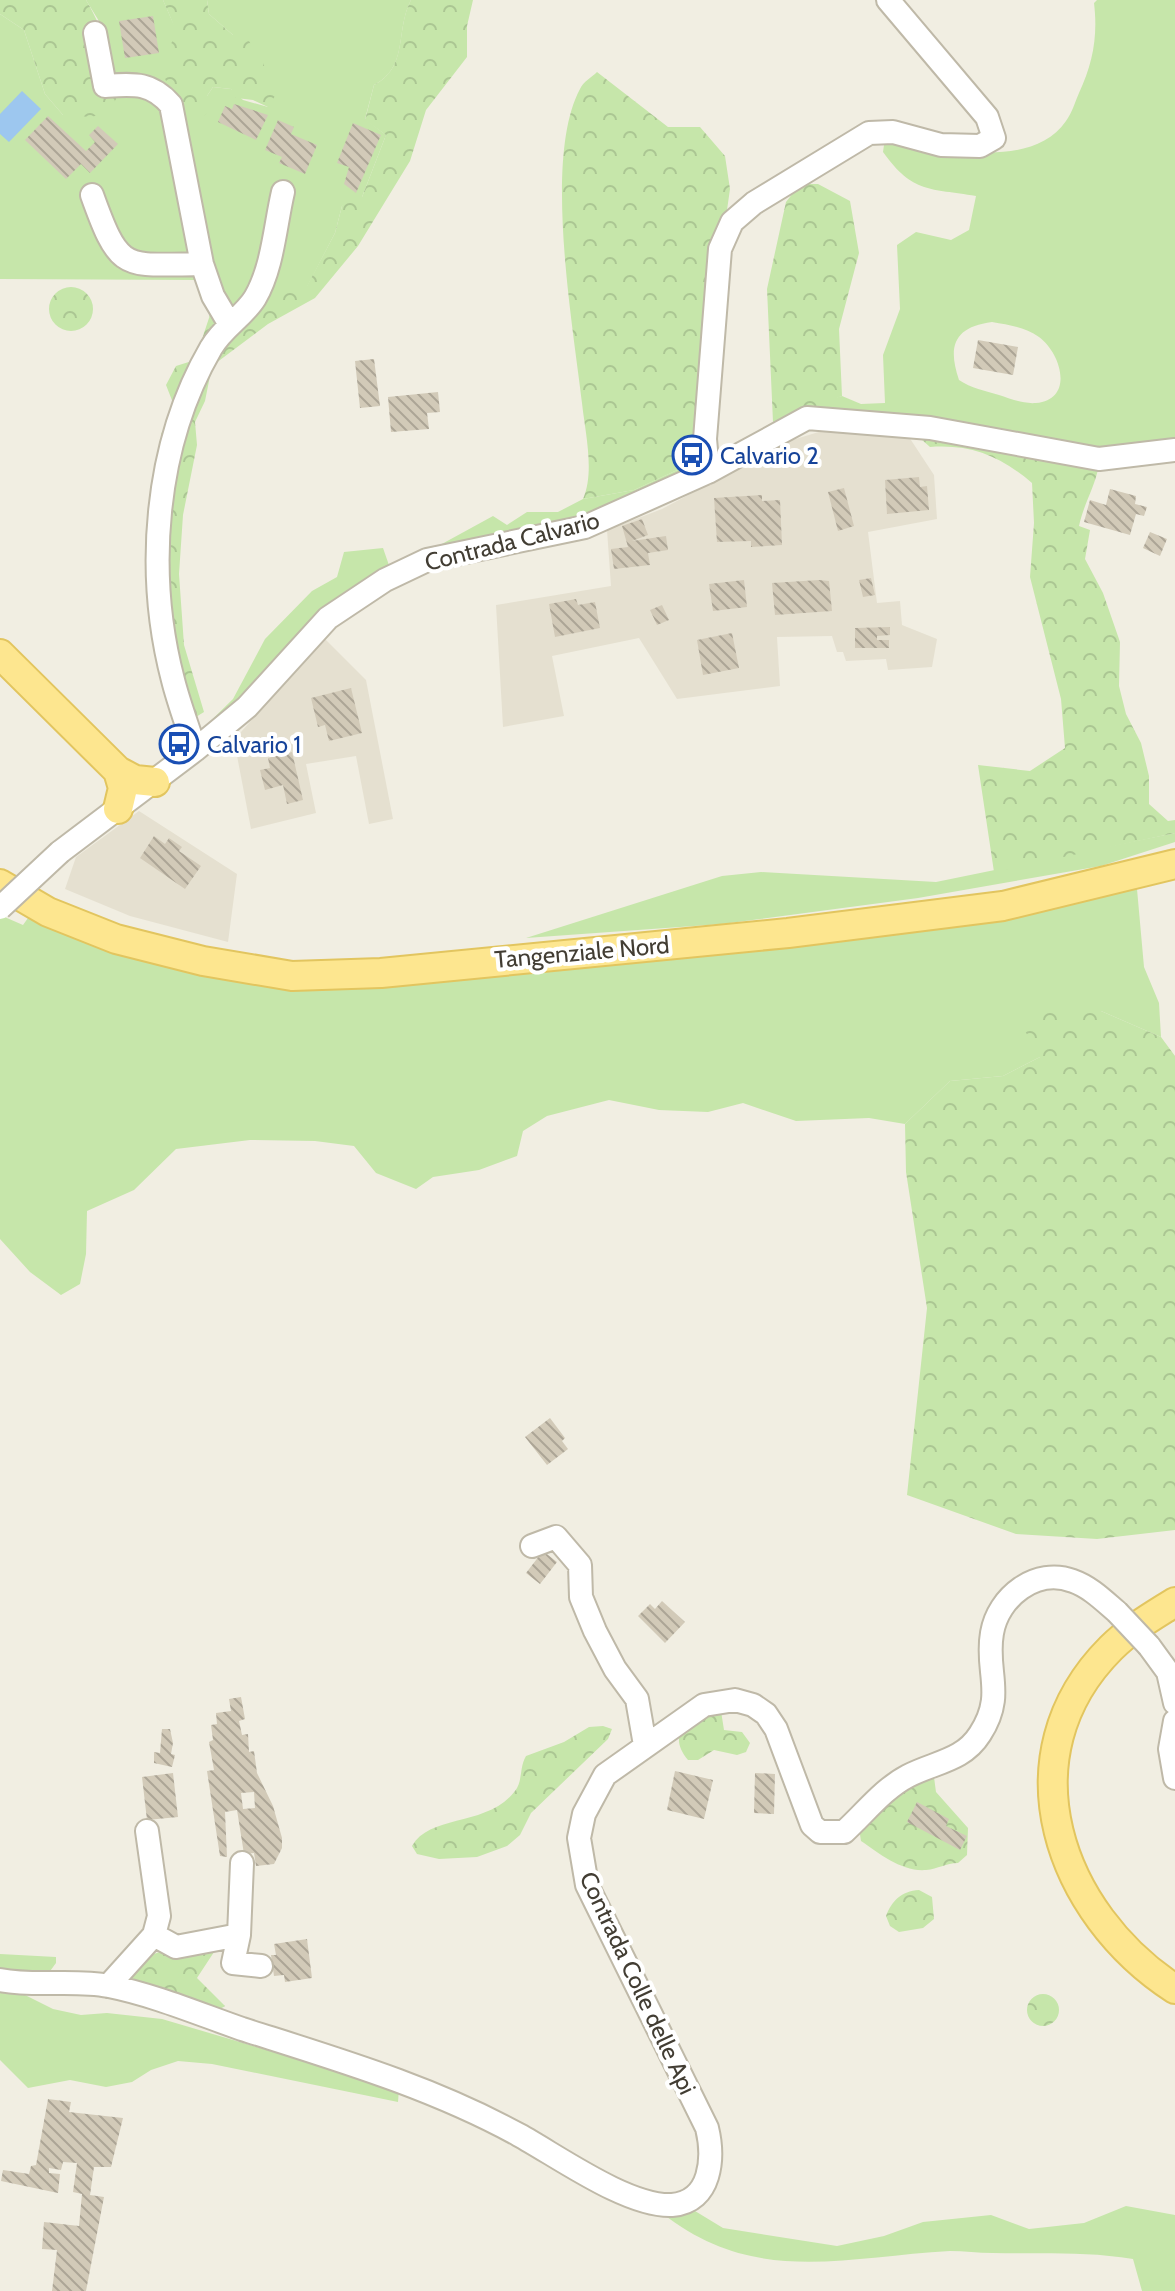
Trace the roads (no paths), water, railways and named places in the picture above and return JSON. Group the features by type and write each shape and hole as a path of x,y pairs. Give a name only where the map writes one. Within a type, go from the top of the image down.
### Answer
{"main road":[{"path":"0,654 118,771 135,780 155,782"},
{"path":"118,771 123,788 118,809"},
{"name":"Tangenziale Nord","path":"0,884 48,912 116,939 203,961 292,976 381,973 788,933 988,908 1175,864"},
{"path":"1175,1602 1121,1639 1091,1672 1061,1728 1052,1767 1060,1842 1079,1887 1101,1924 1131,1956 1175,1989"}],"street":[{"path":"708,472 705,439 720,249 732,222 754,203 869,133 893,132 941,145 980,146 994,138 987,117 888,0"},
{"path":"95,33 105,86 143,83 158,90 171,105 202,264 213,296 229,323"},
{"path":"195,750 173,679 160,604 158,532 164,479 190,392 211,347 229,323 253,301 266,274 283,192"},
{"path":"92,195 109,243 122,257 140,265 202,264"},
{"name":"Contrada Calvario","path":"0,908 60,852 155,782 247,707 328,618 385,580 427,560 585,527 708,472 807,418 930,428 1099,459 1175,450"},
{"path":"532,1546 556,1537 580,1565 581,1597 615,1669 637,1699 645,1745"},
{"name":"Contrada Colle delle Api","path":"0,1980 108,1986 418,2088 504,2127 629,2196 661,2205 677,2204 703,2186 711,2172 713,2155 707,2128 587,1885 581,1864 579,1838 593,1795 605,1775 704,1705 735,1700 753,1705 766,1714 776,1729 812,1825 820,1832 844,1832 881,1795 908,1776 957,1757 981,1733 995,1699 991,1635 1007,1599 1027,1584 1053,1577 1089,1589 1117,1612 1168,1672 1175,1703"},
{"path":"1175,1721 1170,1749 1175,1778"},
{"path":"108,1986 154,1935 159,1916 147,1831"},
{"path":"242,1863 239,1935 233,1963 261,1966"},
{"path":"154,1935 176,1947 239,1935"}],"water":[{"path":"22,91 41,109 9,142 0,134 0,114"}],"place":[{"name":"Calvario 2","path":"692,455"},
{"name":"Calvario 1","path":"179,744"}]}
